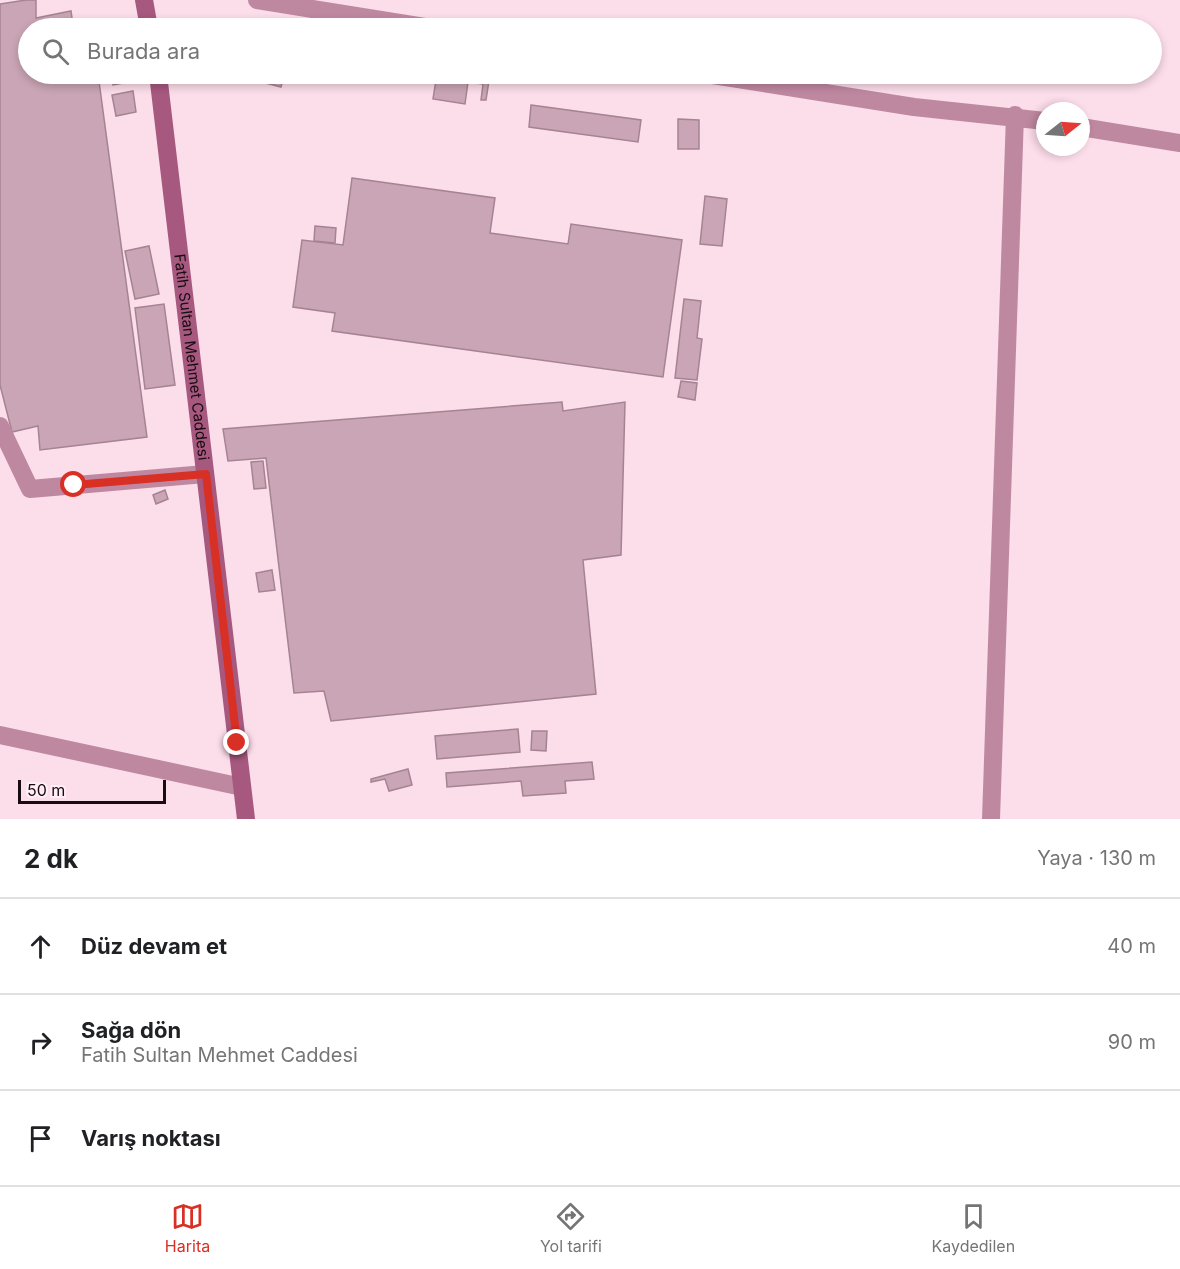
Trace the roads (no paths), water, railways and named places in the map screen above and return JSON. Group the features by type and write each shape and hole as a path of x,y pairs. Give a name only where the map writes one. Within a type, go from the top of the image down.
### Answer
{"main road":[{"path":"144,0 147,18"},
{"name":"Fatih Sultan Mehmet Caddesi","path":"159,84 246,819"}],"street":[{"path":"256,0 368,18"},
{"path":"769,84 914,107 1036,120"},
{"path":"991,819 1015,116"},
{"path":"1090,128 1180,143"},
{"path":"0,426 30,489 206,474"},
{"path":"0,735 242,787"}]}
